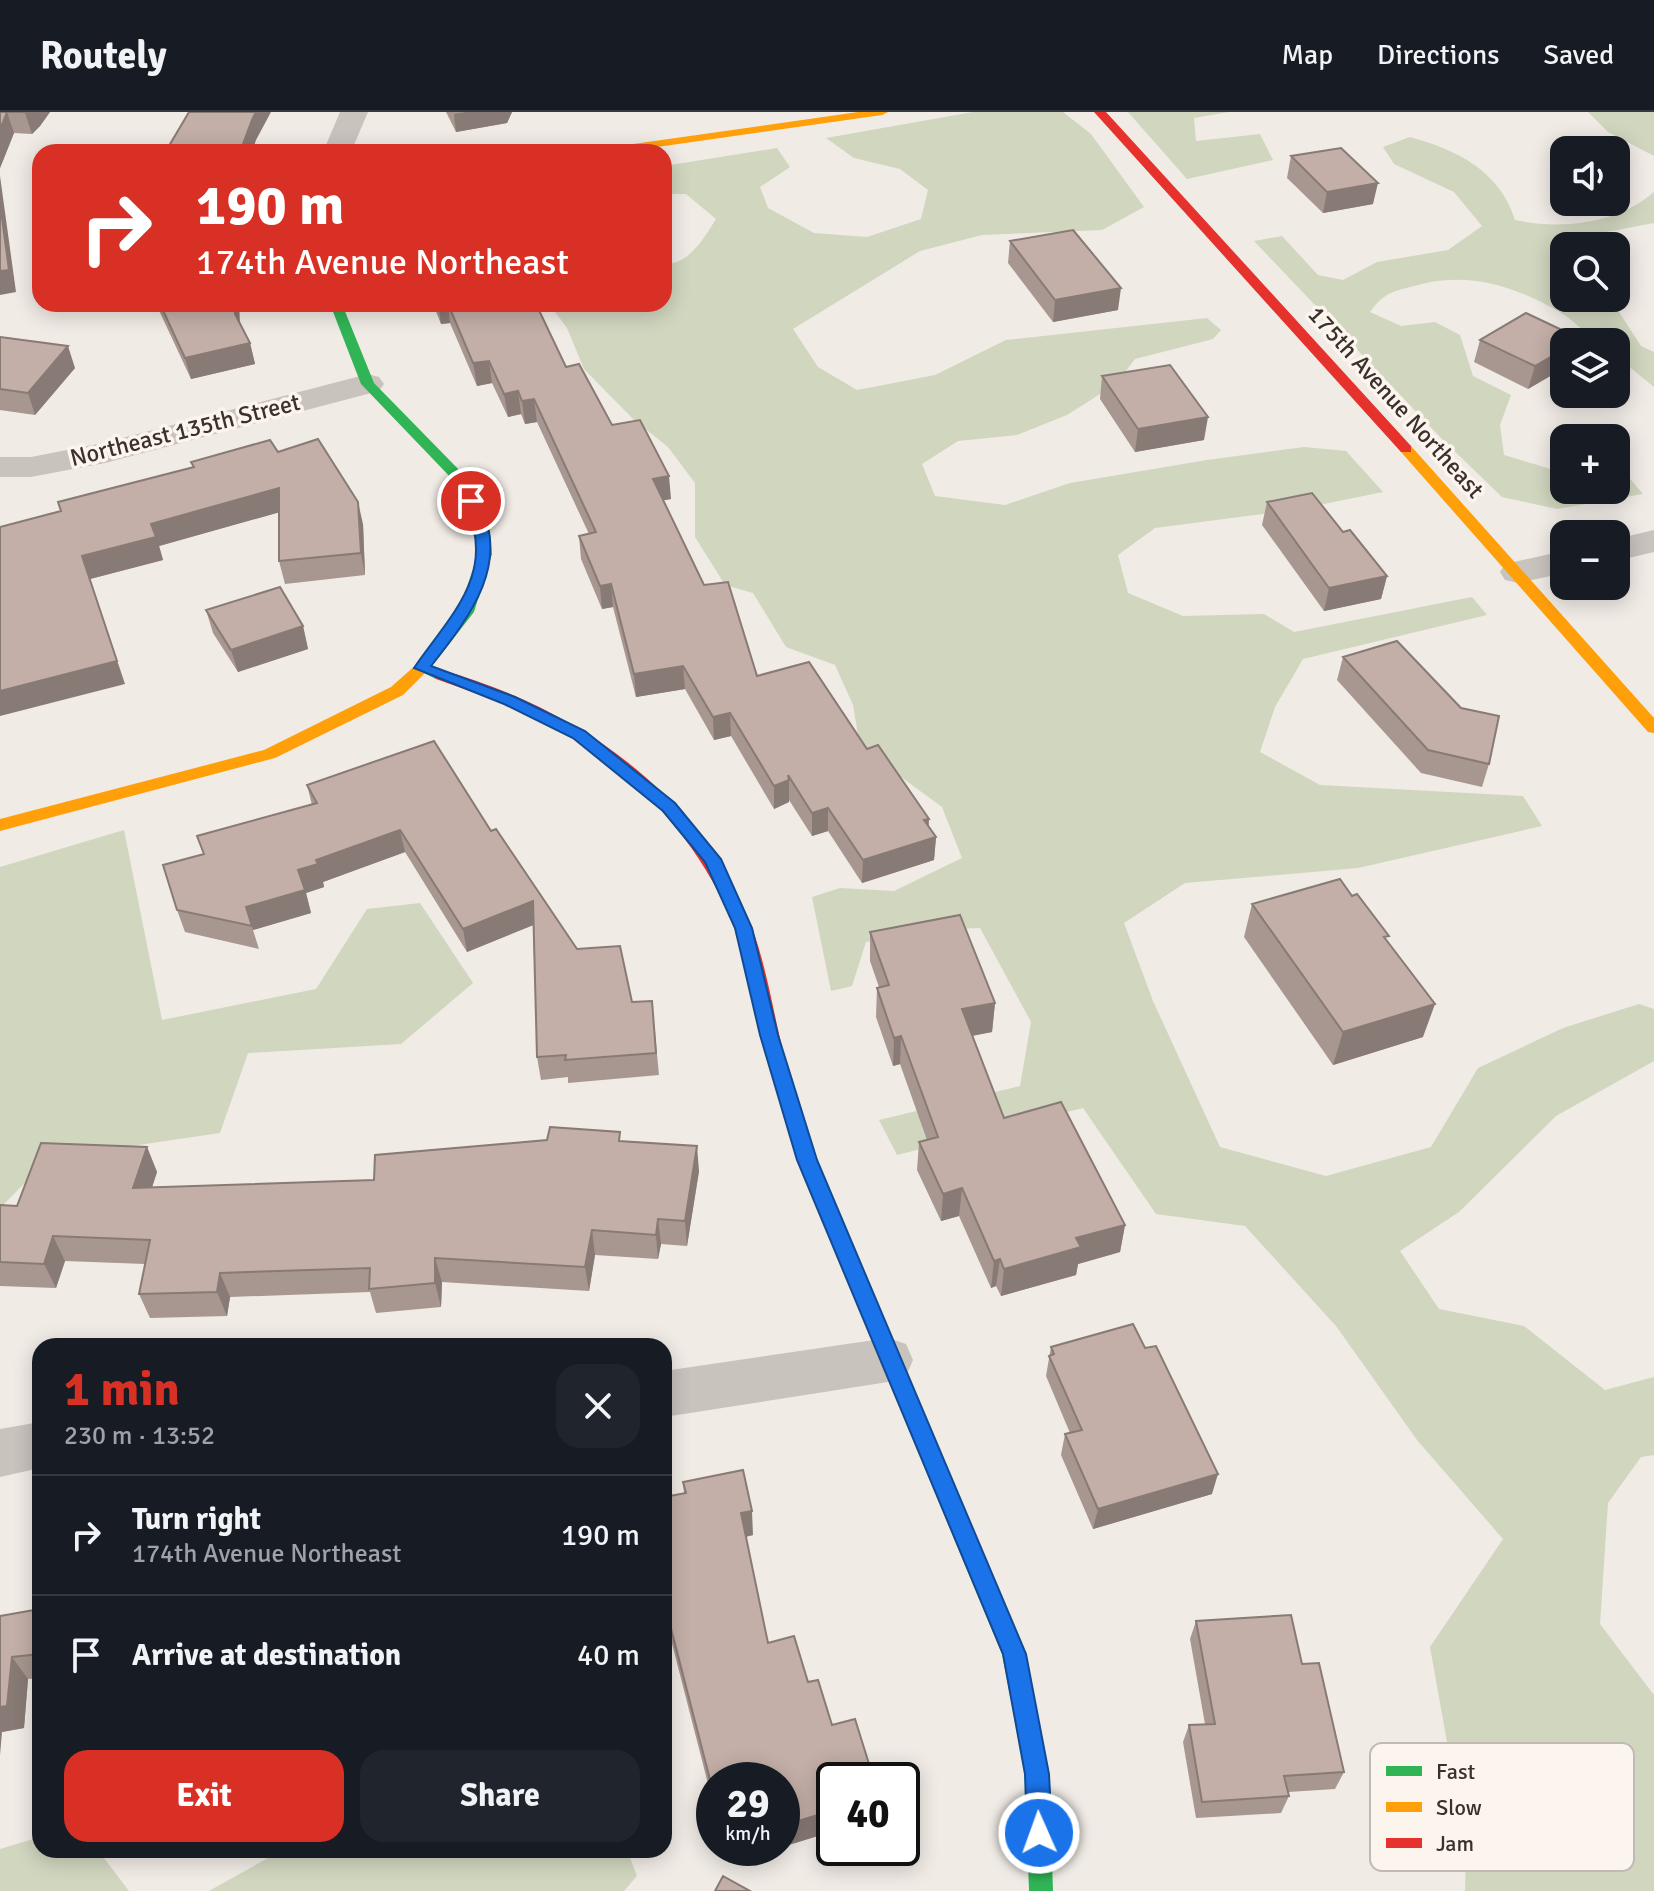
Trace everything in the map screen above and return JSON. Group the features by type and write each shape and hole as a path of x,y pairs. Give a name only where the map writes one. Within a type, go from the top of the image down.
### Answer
{"street":[{"path":"340,144 354,112"},
{"path":"655,144 882,112"},
{"name":"175th Avenue Northeast","path":"1100,112 1518,572 1654,728"},
{"path":"0,825 269,754 397,691 422,668 466,612 485,554 481,521 461,480 368,384 339,312"},
{"name":"Northeast 135th Street","path":"0,467 31,467 105,453 368,384"},
{"path":"1630,547 1654,541"},
{"path":"1518,572 1550,565"},
{"path":"422,668 509,701 579,734 669,807 712,859 744,928 769,1035 807,1160 888,1360 1014,1654 1037,1774 1041,1891"},
{"path":"672,1393 888,1360"},
{"path":"0,1453 32,1447"}],"green space":[{"path":"973,112 1063,112 1091,134 1144,207 1102,230 982,235 920,251 793,329 818,367 857,390 935,375 1006,340 1207,318 1221,330 1213,339 1135,359 1116,384 1067,415 1017,435 958,441 922,464 935,496 1005,505 1070,483 1207,460 1304,447 1346,451 1383,492 1294,510 1155,528 1118,555 1128,593 1183,616 1264,614 1294,632 1472,597 1487,615 1303,659 1275,707 1260,752 1320,785 1523,796 1542,826 1358,868 1185,883 1124,923 1153,1001 1220,1147 1326,1176 1431,1147 1478,1068 1563,1028 1639,1004 1654,1009 1654,1061 1556,1116 1459,1212 1400,1251 1439,1309 1524,1326 1605,1390 1654,1377 1654,1455 1641,1457 1608,1503 1600,1624 1654,1695 1654,1891 1465,1891 1465,1871 1634,1871 1634,1743 1447,1743 1430,1647 1503,1539 1417,1440 1336,1326 1245,1226 1156,1214 1083,1108 897,1155 879,1120 1020,1086 1031,1022 980,928 931,930 866,942 852,986 831,991 812,897 840,888 894,891 962,858 942,807 860,747 853,705 835,665 786,647 753,593 725,585 695,537 695,483 668,447 633,419 584,369 567,328 555,312 672,312 672,263 688,255 701,242 716,219 686,194 672,194 672,165 777,148 790,167 760,187 768,208 814,233 867,237 921,219 928,190 900,169 854,158 826,138"},
{"path":"1128,112 1229,112 1194,118 1196,141 1260,134 1273,160 1187,179"},
{"path":"1588,112 1654,112 1654,156 1630,143 1630,136 1616,136"},
{"path":"1410,137 1460,156 1499,188 1515,220 1533,223 1569,224 1611,216 1630,216 1630,208 1654,192 1654,223 1606,232 1550,232 1550,307 1492,284 1458,280 1398,290 1387,295 1370,312 1401,326 1435,322 1460,335 1473,376 1511,395 1500,425 1504,455 1550,469 1550,504 1586,504 1557,509 1502,497 1442,439 1254,241 1282,236 1318,275 1343,280 1377,262 1448,250 1482,226 1454,192 1394,164 1383,147"},
{"path":"1559,312 1619,312 1629,328 1581,328"},
{"path":"1630,329 1641,346 1654,352 1654,387 1630,367"},
{"path":"1630,479 1643,494 1630,496"},
{"path":"124,830 162,1020 316,989 367,909 420,903 473,983 401,1044 248,1053 220,1133 50,1158 0,1208 0,867"},
{"path":"32,1839 32,1858 104,1858 129,1891 0,1891 0,1849"},
{"path":"268,1858 630,1858 637,1876 624,1891 209,1891"}],"building":[{"path":"0,112 7,112 0,130"},
{"path":"189,112 256,112 243,144 170,144"},
{"path":"1341,148 1378,183 1327,192 1291,156"},
{"path":"0,203 9,270 0,271"},
{"path":"1073,230 1121,288 1055,300 1010,241"},
{"path":"164,312 235,312 250,343 185,358"},
{"path":"451,312 540,312 566,367 579,364 612,425 640,420 669,476 653,479 704,585 728,582 757,676 809,662 867,749 878,745 929,819 924,820 936,837 863,860 828,808 812,813 788,775 789,780 774,786 730,713 713,717 683,666 634,674 611,584 600,586 579,536 596,532 534,399 522,401 518,391 504,394 489,361 473,363"},
{"path":"1526,313 1558,328 1550,328 1550,357 1535,366 1480,340"},
{"path":"0,337 68,346 28,393 0,389"},
{"path":"1170,365 1208,417 1138,429 1102,376"},
{"path":"318,439 358,502 361,553 279,561 279,488 151,524 156,537 82,556 117,661 0,691 0,527 61,511 58,502 194,467 191,462 270,440 278,452"},
{"path":"1312,493 1343,532 1350,530 1387,576 1329,588 1267,502"},
{"path":"280,587 303,626 231,650 206,610"},
{"path":"1397,641 1461,708 1499,716 1489,764 1428,750 1343,657"},
{"path":"434,741 491,831 496,829 577,949 620,946 632,1002 652,1001 656,1053 565,1060 566,1055 537,1057 533,901 463,929 400,830 316,860 318,864 298,870 305,890 246,907 252,926 177,910 163,865 204,854 197,836 317,803 307,785"},
{"path":"1340,879 1352,896 1357,894 1389,936 1384,937 1435,1004 1343,1032 1252,904"},
{"path":"960,915 995,1003 962,1009 1004,1118 1061,1102 1125,1225 1076,1238 1081,1247 1004,1269 1000,1259 994,1261 962,1188 943,1194 919,1142 938,1137 901,1036 894,1038 877,988 889,985 870,932"},
{"path":"550,1127 620,1132 619,1141 697,1146 685,1221 658,1219 656,1235 592,1230 585,1267 435,1258 435,1283 369,1289 370,1268 220,1273 217,1292 139,1294 150,1240 53,1236 44,1264 0,1262 0,1205 17,1206 41,1143 147,1147 133,1188 374,1180 375,1155 547,1140"},
{"path":"1133,1324 1145,1348 1156,1346 1218,1474 1098,1509 1065,1434 1082,1430 1049,1356 1054,1354 1051,1347"},
{"path":"743,1470 752,1511 741,1513 768,1643 794,1636 808,1682 818,1680 832,1725 855,1719 868,1762 816,1762 816,1816 800,1820 800,1762 705,1762 672,1632 672,1496 686,1493 683,1482"},
{"path":"32,1610 32,1655 12,1657 7,1706 0,1707 0,1616"},
{"path":"1291,1615 1302,1664 1319,1663 1344,1772 1284,1776 1289,1796 1202,1802 1189,1725 1215,1724 1196,1621"},
{"path":"723,1876 750,1891 715,1891"}],"traffic: fast":[{"path":"339,312 368,384 461,480 481,521 485,554 466,612 422,668 441,675"},
{"path":"777,1063 807,1160 1014,1654 1037,1774 1041,1891"}],"traffic: slow":[{"path":"655,144 882,112"},
{"path":"1406,449 1654,728"},
{"path":"0,825 269,754 397,691 422,668"}],"traffic: jam":[{"path":"1100,112 1406,449"},
{"path":"441,675 565,725 632,774 677,819 715,869 743,927 777,1063"}],"route":[{"path":"471,501 481,521 485,554 466,612 422,668 509,701 579,734 669,807 712,859 744,928 769,1035 807,1160 888,1360 1014,1654 1037,1774 1039,1833"}]}
